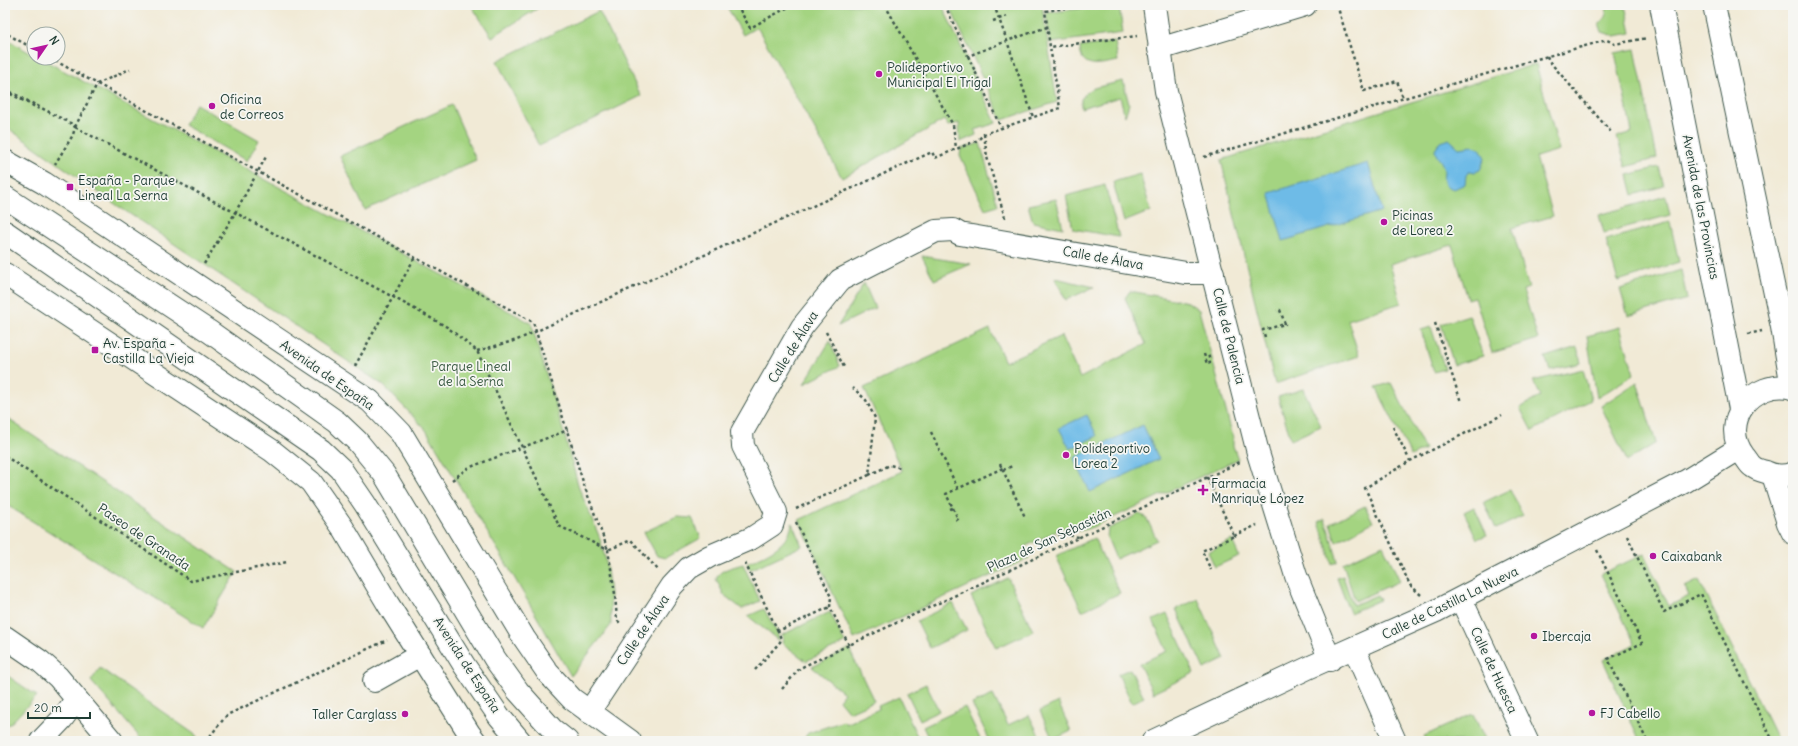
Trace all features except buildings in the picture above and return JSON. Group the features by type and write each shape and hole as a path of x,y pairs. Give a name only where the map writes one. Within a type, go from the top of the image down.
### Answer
{"street":[{"name":"Calle de Palencia","path":"1154,5 1166,91 1258,453 1296,576 1330,660"},
{"path":"1158,41 1305,5"},
{"name":"Avenida de las Provincias","path":"1661,5 1728,339 1740,409"},
{"path":"1714,5 1782,327 1792,388 1772,387 1753,394 1740,409 1734,429 1738,449 1752,467 1783,474 1788,523 1793,533"},
{"name":"Avenida de España","path":"5,160 44,184 370,402 400,433 524,638 544,667 572,699 630,741"},
{"name":"Avenida de España","path":"5,197 216,337 337,422 357,441 384,474 495,659 518,691 552,729 567,741"},
{"name":"Calle de Álava","path":"588,712 672,586 689,568 710,556 752,538 772,525 776,512 743,446 742,432 802,327 840,280 936,231 953,230 960,234 1186,273 1212,273"},
{"name":"Avenida de España","path":"5,232 321,450 341,469 384,533 464,665 499,716 520,741"},
{"path":"5,274 271,450 311,482 344,528 405,632 472,740"},
{"name":"Calle de Castilla La Nueva","path":"1153,741 1354,648 1436,612 1686,481 1738,449"},
{"name":"Calle de Huesca","path":"1461,598 1527,741"},
{"path":"5,638 40,661 58,677 112,741"},
{"path":"1354,648 1395,741"},
{"path":"374,681 420,655"},
{"path":"41,741 62,719 76,700"}],"path":[{"path":"737,5 750,28 792,5"},
{"path":"883,5 953,125 956,148"},
{"path":"944,5 1001,128"},
{"path":"994,5 1033,118"},
{"path":"477,351 517,340 932,152 934,158 978,140 984,134 1060,108 1044,5"},
{"path":"1045,11 1090,5"},
{"path":"1337,5 1364,91 1398,80 1403,98"},
{"path":"993,21 1007,16"},
{"path":"968,56 1047,27"},
{"path":"1184,163 1403,98 1607,40 1615,44 1667,34"},
{"path":"5,41 9,35 26,45"},
{"path":"1050,47 1158,41"},
{"path":"908,56 912,53"},
{"path":"1548,56 1549,61 1611,132"},
{"path":"65,66 256,172 533,322 584,485 608,550 615,594 617,620 626,632 636,640"},
{"path":"75,127 98,84 130,69"},
{"path":"924,84 928,81"},
{"path":"5,91 75,127 447,327 477,351 559,526 608,550 631,540 672,586"},
{"path":"984,134 987,157 1005,220 1011,224"},
{"path":"205,264 267,155"},
{"path":"355,366 415,257"},
{"path":"1265,337 1264,330 1285,324 1280,310 1277,311"},
{"path":"1435,323 1461,402"},
{"path":"802,327 827,332 845,369"},
{"path":"1728,339 1782,327"},
{"path":"1204,354 1207,364 1210,363 1208,353"},
{"path":"853,388 866,400 875,418 869,475"},
{"path":"1436,612 1410,585 1365,488 1410,460 1502,415"},
{"path":"1393,427 1410,460"},
{"path":"436,491 468,468 568,430"},
{"path":"931,432 958,489"},
{"name":"Plaza de San Sebastián","path":"782,689 800,668 1258,453"},
{"name":"Paseo de Granada","path":"5,456 191,581 286,562"},
{"path":"1000,464 1025,517"},
{"path":"791,511 890,466 901,468"},
{"path":"955,521 958,520 951,509 946,494 1012,466"},
{"path":"1207,477 1234,536"},
{"path":"1618,517 1664,612 1701,594 1773,741"},
{"path":"794,518 831,597 830,607 849,645"},
{"path":"1211,570 1202,551 1243,532"},
{"path":"1588,533 1642,643 1608,659 1647,741"},
{"path":"1036,540 1044,542 1061,534 1079,537"},
{"path":"736,544 781,637 780,642 755,670"},
{"path":"778,631 830,607"},
{"path":"206,741 228,715 405,632"}],"green space":[{"path":"471,5 543,5 492,37"},
{"name":"Polideportivo Municipal El Trigal","path":"726,5 942,5 996,123 975,130 976,135 960,142 959,123 948,126 944,120 842,178 757,27 743,35"},
{"path":"949,5 1042,5 1057,102 1002,120"},
{"path":"1107,5 1119,5 1123,33 1050,43 1046,13"},
{"path":"1606,5 1625,5 1631,33 1615,36 1602,32 1599,23 1606,16"},
{"path":"599,11 641,96 539,146 497,61"},
{"name":"Parque Lineal de la Serna","path":"11,42 26,50 26,66 55,66 531,323 579,488 599,536 606,561 610,594 611,625 571,676 507,565 426,430 383,385 118,206 5,126 5,52"},
{"path":"1115,42 1118,61 1093,64 1084,60 1081,55 1080,47"},
{"path":"1635,49 1657,158 1626,167 1617,137 1632,132 1615,53"},
{"name":"Picinas de Lorea 2","path":"1536,64 1559,150 1536,157 1553,216 1512,228 1529,288 1523,290 1538,339 1492,353 1475,297 1468,299 1452,245 1390,264 1401,303 1348,320 1359,356 1275,384 1221,160"},
{"path":"1123,81 1129,104 1125,116 1120,97 1081,108 1081,99 1087,92 1094,88"},
{"path":"196,104 259,140 247,161 184,125"},
{"path":"452,105 476,160 365,210 340,156"},
{"path":"980,143 998,205 985,209 960,155 961,149"},
{"path":"1659,167 1664,186 1633,195 1628,175"},
{"path":"1140,174 1151,211 1124,222 1113,182"},
{"path":"1105,185 1119,237 1073,229 1066,196"},
{"path":"1666,196 1670,215 1604,233 1599,215"},
{"path":"1056,199 1063,228 1033,222 1028,205"},
{"path":"1670,222 1679,262 1618,281 1606,240"},
{"path":"922,256 971,264 934,280"},
{"path":"1681,270 1687,299 1628,316 1620,289"},
{"path":"1056,278 1094,287 1066,300"},
{"path":"864,283 875,308 838,326"},
{"name":"Polideportivo Lorea 2","path":"1130,291 1188,302 1199,310 1233,437 1233,446 1238,459 1093,527 1084,530 1063,528 1024,547 1029,558 854,639 799,520 902,471 864,388 990,329 1005,362 1061,336 1080,378 1146,344 1125,298"},
{"path":"1469,315 1483,356 1454,365 1441,324"},
{"path":"1431,327 1445,369 1434,372 1421,330"},
{"path":"1620,327 1634,374 1597,398 1587,336"},
{"path":"830,341 840,366 804,384"},
{"path":"1577,347 1581,363 1550,370 1545,357"},
{"path":"1583,369 1591,400 1532,431 1520,408 1541,396 1533,381"},
{"path":"1637,382 1656,443 1627,461 1601,406"},
{"path":"1391,383 1425,449 1411,456 1376,387"},
{"path":"1303,389 1321,426 1291,440 1278,397"},
{"path":"5,417 237,572 203,628 5,504"},
{"path":"1510,490 1523,516 1496,529 1484,502"},
{"path":"1365,506 1373,522 1336,542 1330,523"},
{"path":"1474,507 1487,535 1477,539 1464,512"},
{"path":"1139,514 1146,517 1157,540 1116,559 1107,537 1108,529"},
{"path":"677,517 692,518 701,538 665,558 657,556 644,532"},
{"path":"1325,519 1338,561 1332,564 1319,522"},
{"path":"792,523 802,546 750,570 747,563 768,553 781,544 790,531"},
{"path":"1094,538 1120,593 1082,611 1056,556"},
{"path":"1232,540 1239,556 1215,567 1208,552"},
{"path":"1383,545 1400,581 1355,601 1343,563"},
{"path":"1644,554 1669,606 1689,596 1685,587 1699,580 1778,741 1640,741 1603,660 1635,644 1601,574"},
{"path":"743,564 760,601 742,609 724,595 716,579 723,571"},
{"path":"1343,576 1353,605 1377,595 1380,600 1350,613 1337,578"},
{"path":"1008,578 1033,631 996,648 971,596"},
{"path":"1198,599 1225,659 1204,669 1176,609"},
{"path":"953,603 967,630 930,648 917,621"},
{"path":"764,609 778,634 779,641 748,616"},
{"path":"830,612 845,643 806,661 782,643 782,635"},
{"path":"1167,614 1194,673 1153,693 1139,664 1167,651 1153,620"},
{"path":"849,649 874,701 849,712 839,700 844,693 812,667"},
{"path":"100,668 197,736 194,741 143,741 91,681"},
{"path":"1130,669 1144,697 1132,703 1118,674"},
{"path":"5,674 37,696 10,724 5,725"},
{"path":"926,684 939,711 920,720 907,693"},
{"path":"993,695 1008,725 1029,715 1042,741 990,741 972,704"},
{"path":"899,697 918,738 912,741 802,741 808,733 844,721 846,724 879,709 878,706"},
{"path":"1058,702 1071,731 1053,740 1040,711"},
{"path":"965,707 981,741 930,741 923,727"},
{"path":"1473,714 1486,741 1426,741 1424,736"}],"water":[{"path":"1449,139 1459,148 1473,146 1480,148 1485,158 1480,170 1475,172 1470,171 1466,175 1465,184 1454,189 1449,187 1444,182 1444,168 1435,150 1440,142"},
{"path":"1368,163 1382,211 1283,241 1269,193"},
{"path":"1087,415 1097,436 1070,449 1059,428"},
{"path":"1143,425 1159,459 1090,492 1074,458"}],"place":[{"name":"Polideportivo Municipal El Trigal","path":"879,74"},
{"name":"Oficina de Correos","path":"212,106"},
{"name":"España - Parque Lineal La Serna","path":"70,187"},
{"name":"Picinas de Lorea 2","path":"1384,222"},
{"name":"Av. España - Castilla La Vieja","path":"95,350"},
{"name":"Polideportivo Lorea 2","path":"1066,455"},
{"name":"Farmacia Manrique López","path":"1203,490"},
{"name":"Caixabank","path":"1653,556"},
{"name":"Ibercaja","path":"1534,636"},
{"name":"FJ Cabello","path":"1592,713"},
{"name":"Taller Carglass","path":"405,714"}]}
